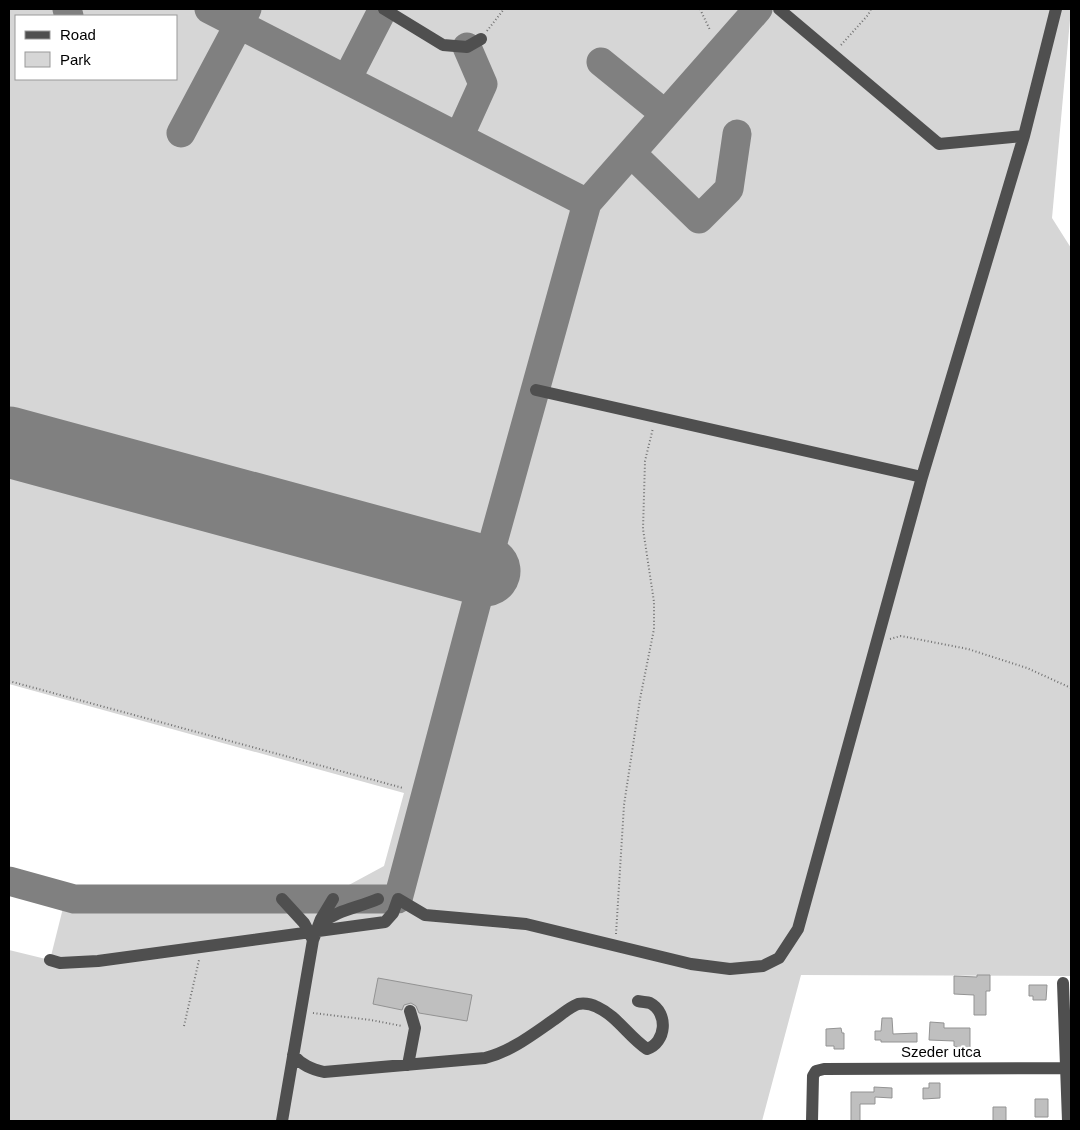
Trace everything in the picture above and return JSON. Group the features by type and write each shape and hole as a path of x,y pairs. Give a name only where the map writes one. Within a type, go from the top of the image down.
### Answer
{"street":[{"path":"384,9 443,45 467,47 481,39"},
{"path":"779,9 939,144 1024,136"},
{"path":"50,960 60,963 98,961 385,922 393,913 398,900 425,915 526,924 691,964 730,969 763,966 778,958 798,929 922,477 1024,136 1056,9"},
{"path":"536,390 922,477"},
{"path":"282,899 315,932"},
{"path":"282,1121 315,932 333,899"},
{"path":"315,932 329,916 350,907 364,905 378,899"},
{"path":"1063,983 1068,1121"},
{"path":"293,1055 299,1062 309,1068 324,1072 485,1058 499,1055 519,1044 578,1004 596,1006 609,1014 638,1043 647,1048 653,1047 660,1041 663,1020 650,1003 638,1001"},
{"path":"408,1065 416,1028 410,1011"},
{"name":"Szeder utca","path":"812,1121 812,1081 816,1071 833,1069 1066,1068"}],"path":[{"path":"481,39 504,9"},
{"path":"700,9 710,30"},
{"path":"832,54 868,15 871,9"},
{"path":"616,946 616,912 624,805 640,699 654,629 654,602 643,529 645,461 655,417"},
{"path":"876,644 902,636 968,649 1027,668 1071,688"},
{"path":"9,681 403,788"},
{"path":"184,1026 202,948"},
{"path":"300,1012 363,1019 416,1028"}],"green space":[{"path":"9,9 1071,9 1052,218 1071,248 1071,976 801,975 762,1121 9,1121 9,950 50,960 65,900 9,884 9,874 59,887 347,886 384,866 404,793 9,684"}],"building":[{"path":"977,975 990,975 990,991 986,991 986,1015 974,1015 974,995 954,994 954,976 977,977"},
{"path":"378,978 472,995 467,1021 419,1013 416,1006 411,1003 404,1005 402,1010 373,1004"},
{"path":"1029,985 1047,985 1046,1000 1033,1000 1033,996 1029,996"},
{"path":"882,1018 892,1018 893,1034 917,1033 917,1042 881,1042 881,1040 875,1040 875,1031 881,1031"},
{"path":"930,1022 944,1023 944,1028 970,1028 970,1051 957,1051 954,1041 929,1040"},
{"path":"841,1028 842,1033 844,1033 844,1049 834,1049 834,1046 826,1046 826,1029"},
{"path":"929,1083 940,1083 940,1098 923,1099 923,1088 929,1088"},
{"path":"874,1087 892,1088 892,1098 875,1097 875,1104 860,1104 860,1121 851,1121 851,1092 874,1092"},
{"path":"1035,1099 1048,1099 1048,1117 1035,1117"},
{"path":"993,1107 1006,1107 1006,1121 993,1121"}],"taxiway":[{"path":"67,9 69,15"},
{"path":"209,9 587,203"},
{"path":"181,133 247,9"},
{"path":"347,79 383,9"},
{"path":"9,881 74,899 398,899 485,571 587,203 758,9"},
{"path":"459,137 483,84 467,47"},
{"path":"601,62 665,114"},
{"path":"631,153 699,219 729,189 737,134"}],"runway":[{"path":"9,442 485,571"}]}
